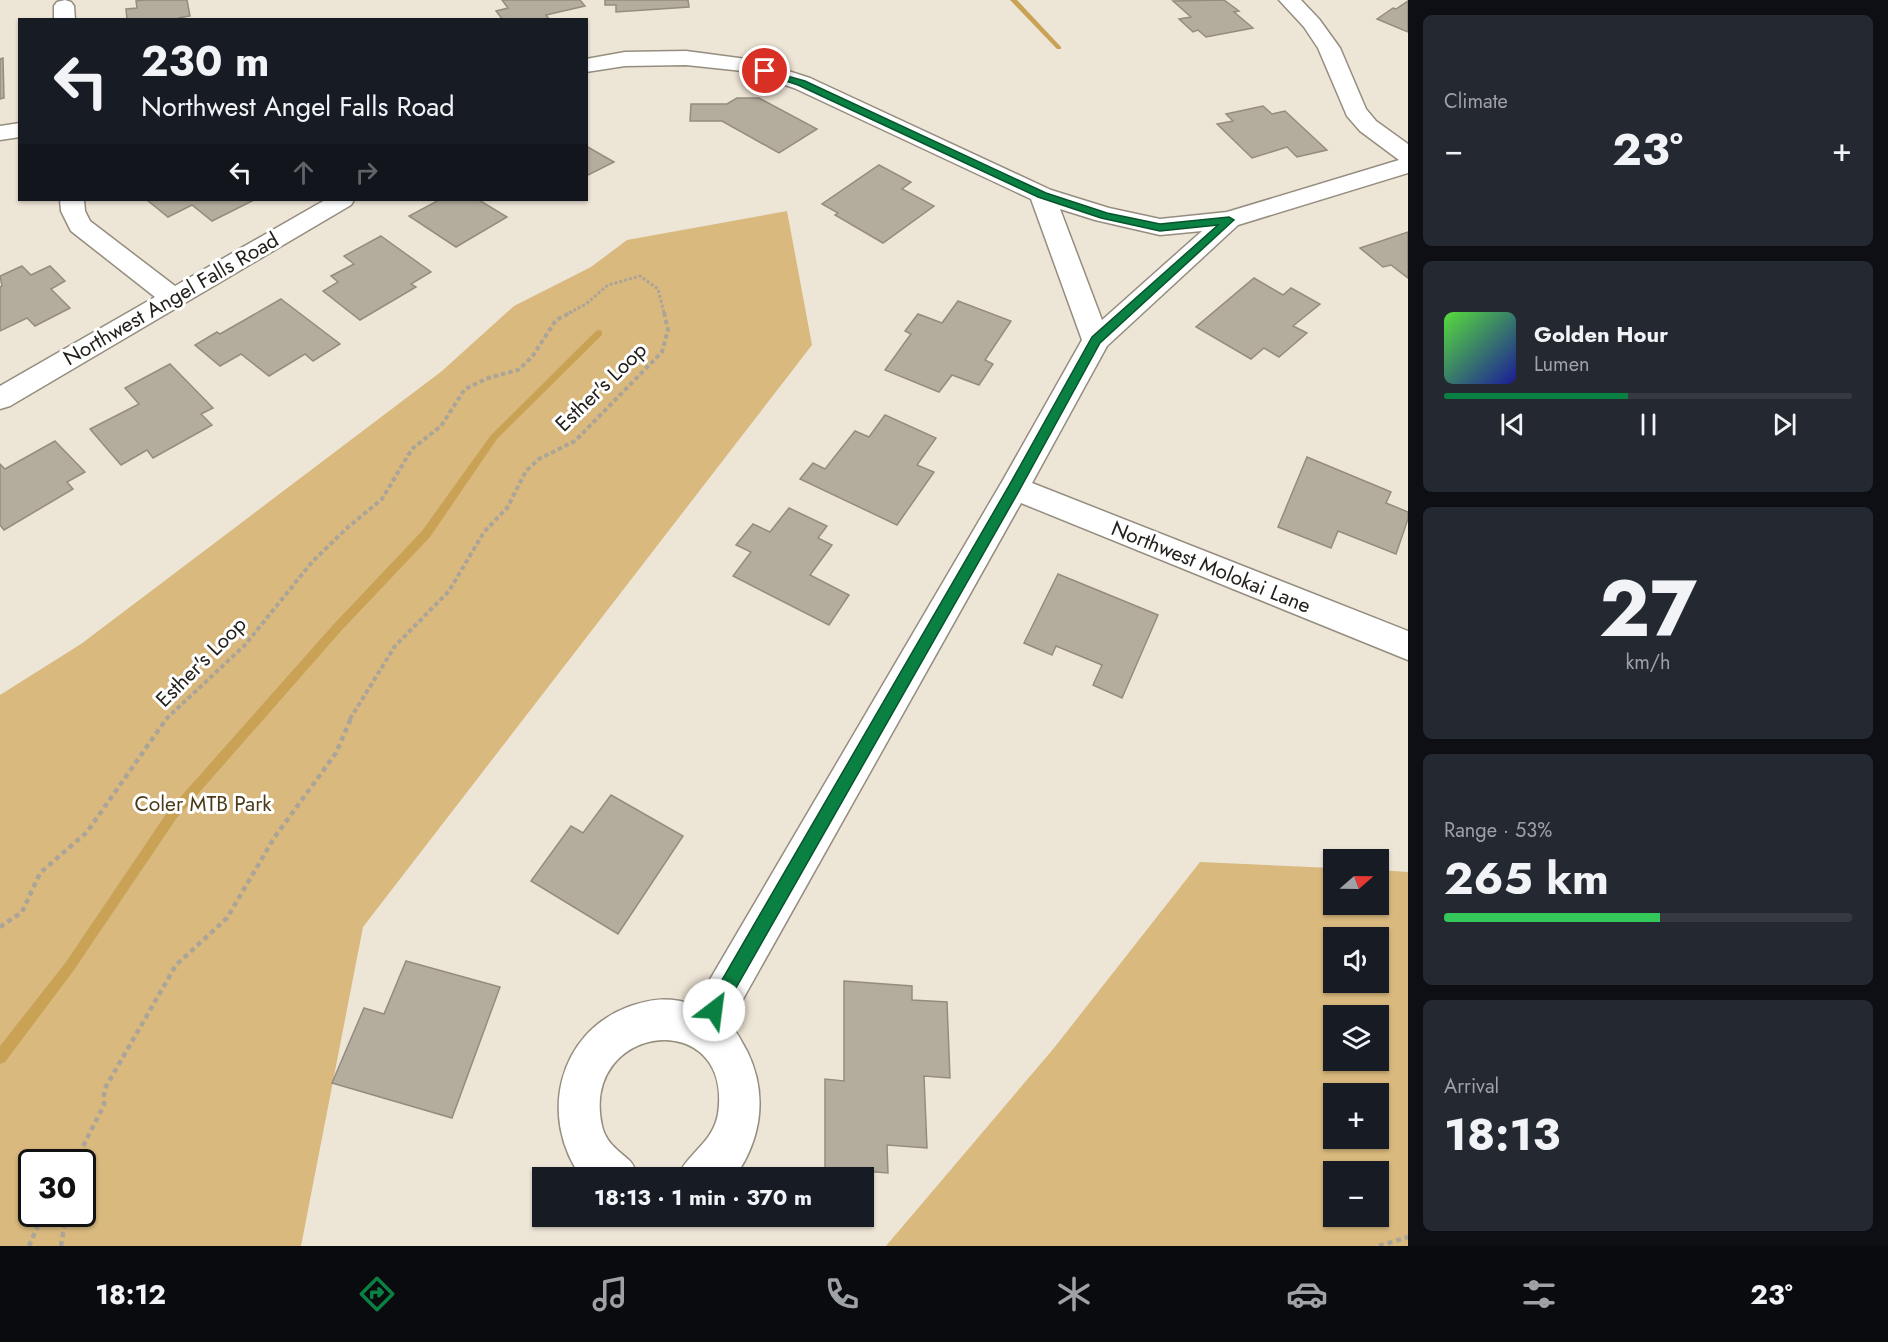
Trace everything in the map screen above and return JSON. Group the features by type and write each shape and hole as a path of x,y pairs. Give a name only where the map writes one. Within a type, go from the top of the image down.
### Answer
{"street":[{"path":"1289,0 1312,23 1329,48 1355,111 1368,126 1408,155"},
{"path":"588,66 625,59 686,58 747,65 802,83 1042,195 1104,216 1160,227 1229,220 1408,165"},
{"path":"0,133 18,130"},
{"path":"1042,195 1096,340"},
{"path":"72,201 73,211 80,225 93,238 173,298"},
{"name":"Northwest Angel Falls Road","path":"0,399 340,201"},
{"path":"703,1030 1014,488 1096,340 1229,220"},
{"name":"Northwest Molokai Lane","path":"1014,488 1408,646"},
{"path":"604,1167 595,1159 583,1137 578,1113 579,1089 587,1066 600,1046 617,1031 638,1021 660,1017 682,1021 703,1030 720,1045 733,1065 740,1088 740,1112 734,1136 722,1158 712,1167"}],"path":[{"name":"Esther's Loop","path":"0,927 22,912 40,873 87,832 169,715 245,645 312,562 347,528 382,499 412,449 441,426 465,389 488,378 518,370 532,357 556,320 586,304 608,285 640,276 658,289 668,330 662,352 575,441 539,459 526,471 507,508 484,532 449,591 395,646 350,721 336,753 274,838 227,918 176,965 104,1090 104,1105 82,1149"},
{"path":"29,1246 37,1227"},
{"path":"61,1246 64,1227"},
{"path":"1379,1246 1408,1237"}],"green space":[{"name":"Coler MTB Park","path":"787,211 812,345 363,927 301,1246 0,1246 0,695 81,644 442,371 514,306 591,267 627,240"},
{"path":"1200,862 1323,868 1323,915 1389,915 1389,871 1408,872 1408,1246 886,1246 1054,1048"}],"building":[{"path":"187,0 190,16 127,18 126,9 137,8 136,1"},
{"path":"502,0 580,0 585,6 546,15 548,18 501,18 496,11 508,8"},
{"path":"605,0 688,0 689,7 616,12 616,5 605,5"},
{"path":"1224,0 1239,11 1234,12 1253,28 1206,37 1198,30 1193,32 1179,19 1191,17 1173,1"},
{"path":"1408,1 1408,32 1377,19 1393,8 1396,9"},
{"path":"3,58 4,98 0,99 0,59"},
{"path":"737,98 759,98 817,129 779,153 722,121 690,121 691,104 727,104"},
{"path":"1263,106 1272,114 1285,111 1327,150 1297,157 1287,147 1252,158 1217,124 1233,121 1226,114"},
{"path":"588,147 614,162 588,175"},
{"path":"879,165 911,182 902,189 934,206 883,243 835,215 838,213 822,204"},
{"path":"148,201 252,201 212,221 192,205 168,217"},
{"path":"437,201 481,201 507,217 456,247 409,216"},
{"path":"1408,232 1408,278 1391,265 1383,267 1360,248"},
{"path":"381,236 431,272 411,284 416,287 360,320 323,291 338,282 331,276 354,264 344,256"},
{"path":"22,266 31,275 50,266 65,281 51,289 70,308 35,326 27,318 0,331 0,287 2,286 0,276"},
{"path":"1254,278 1283,295 1291,288 1320,304 1293,326 1307,333 1279,357 1264,348 1251,359 1196,327"},
{"path":"281,299 340,344 313,361 305,354 269,376 241,354 220,366 195,345 217,332 220,334"},
{"path":"958,301 1011,321 985,360 993,364 979,385 952,375 939,392 885,370 911,334 905,331 918,314 942,323"},
{"path":"170,364 213,408 201,414 212,425 153,458 147,450 121,465 90,429 139,404 125,388"},
{"path":"885,415 936,438 917,465 934,472 897,525 800,479 813,463 825,469 855,431 869,437"},
{"path":"55,441 85,472 67,482 73,489 4,530 0,525 0,464 5,469"},
{"path":"1307,457 1391,492 1386,503 1408,512 1408,519 1396,554 1338,531 1331,548 1278,527"},
{"path":"789,508 827,526 818,538 832,545 810,575 849,595 829,625 733,576 751,552 736,545 753,524 770,532"},
{"path":"1058,574 1158,615 1122,698 1093,685 1102,665 1056,646 1052,655 1024,643"},
{"path":"611,795 683,836 618,934 531,881 571,826 583,833"},
{"path":"406,961 500,987 452,1118 332,1083 364,1008 384,1014"},
{"path":"844,981 912,986 912,1000 947,1002 950,1078 924,1076 927,1148 887,1145 888,1173 874,1172 874,1167 825,1167 825,1079 844,1081"}],"waterway":[{"path":"1013,0 1059,48"},
{"path":"0,1057 70,966 172,815 337,628 426,534 494,437 599,333"}],"route":[{"path":"714,1010 1014,488 1096,340 1229,220 1160,227 1104,216 1042,195 802,83 765,71"}]}
